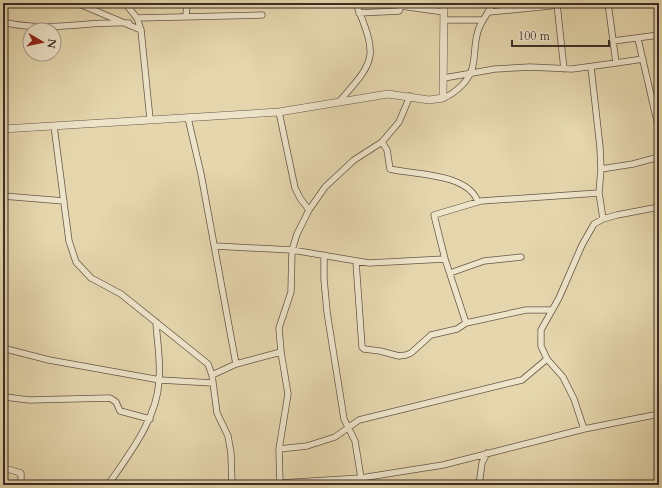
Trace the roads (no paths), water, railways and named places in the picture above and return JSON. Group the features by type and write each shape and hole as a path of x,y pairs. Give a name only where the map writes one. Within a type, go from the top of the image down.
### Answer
{"street":[{"path":"77,3 129,23 141,30"},
{"path":"186,16 187,3"},
{"path":"339,102 366,68 370,54 368,39 356,3"},
{"path":"443,98 444,3"},
{"path":"3,129 278,112 388,94 410,96 429,100 443,98 449,96 463,84 472,72 478,31 489,12 492,3"},
{"path":"608,3 616,63"},
{"path":"656,3 659,15"},
{"path":"127,4 137,18 141,30 150,119"},
{"path":"489,12 557,4 564,69"},
{"path":"360,13 399,11 402,5 444,12"},
{"path":"137,18 262,15"},
{"path":"444,20 483,20"},
{"path":"3,22 32,27 51,28 129,23"},
{"path":"613,40 638,39 659,35"},
{"path":"638,39 659,130"},
{"path":"444,78 472,72 530,67 564,69 591,67 643,59"},
{"path":"591,67 601,169 600,193 603,219"},
{"path":"410,96 402,117 382,142 354,160 325,187 309,210 296,234 292,250 292,288 279,325 281,352 288,394 282,421 279,449 280,484 361,478 443,465 584,429 659,414"},
{"path":"278,112 295,188 309,210"},
{"path":"188,118 215,246 236,364"},
{"path":"54,126 69,240 76,262 91,278 121,294 208,364 212,375 217,413 228,436 232,485"},
{"path":"382,142 387,150 390,169 433,174 447,179 473,192 478,202"},
{"path":"601,169 633,164 659,157"},
{"path":"466,323 445,259 434,214 478,202 600,193"},
{"path":"3,196 64,201"},
{"path":"584,429 574,399 563,377 548,359 541,346 540,334 551,310 559,298 582,245 594,224 603,219 659,207"},
{"path":"215,246 292,250 356,262 382,263 445,259"},
{"path":"324,255 324,279 331,340 344,419 355,441 361,478"},
{"path":"450,273 484,261 521,257"},
{"path":"356,262 362,347 364,349 406,356 428,336 434,333 457,329 466,323 526,310 551,310"},
{"path":"108,485 150,419 160,380 156,322"},
{"path":"6,349 49,360 160,380 213,383"},
{"path":"212,375 236,364 281,352"},
{"path":"279,449 307,446 335,437 359,420 522,380 548,359"},
{"path":"5,397 29,400 110,398 116,402 120,411 150,419"},
{"path":"479,485 482,463 487,453"},
{"path":"3,455 4,468 21,473 21,485"}]}
